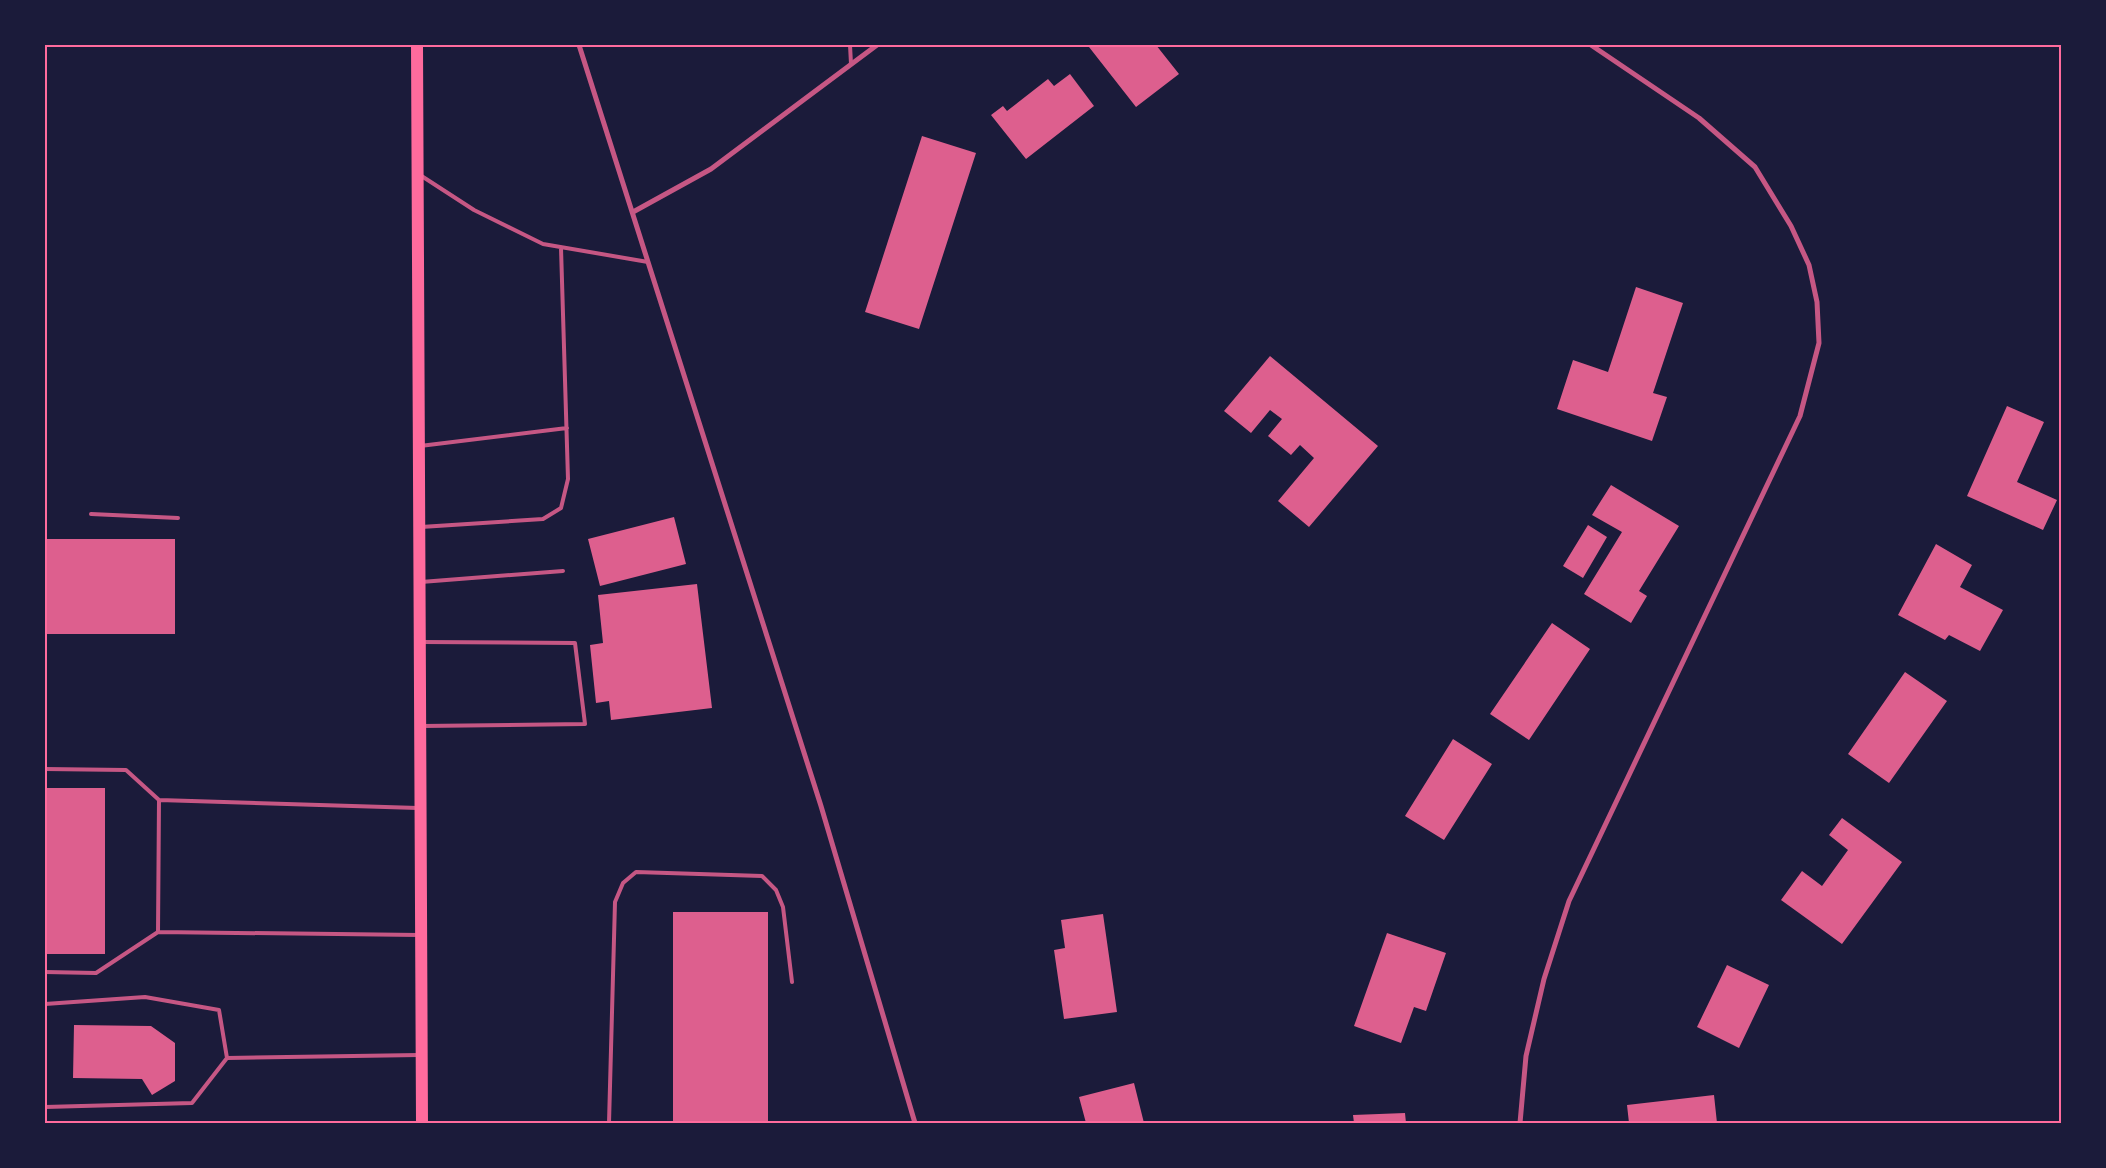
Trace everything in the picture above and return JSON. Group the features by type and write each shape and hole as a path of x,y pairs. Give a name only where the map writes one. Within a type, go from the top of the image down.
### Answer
{"main road":[{"path":"417,45 422,1123"}],"street":[{"path":"579,45 818,797 915,1123"},
{"path":"633,212 711,169 877,45"},
{"path":"1520,1123 1526,1056 1544,980 1569,901 1800,416 1819,343 1817,302 1809,265 1791,226 1756,167 1699,118 1591,45"}],"lane":[{"path":"850,45 851,66"},
{"path":"417,173 474,210 543,244 648,262"},
{"path":"419,527 543,519 561,508 568,478 561,248"},
{"path":"419,447 567,428"},
{"path":"91,514 178,518"},
{"path":"420,582 563,571"},
{"path":"420,642 575,643 585,724 420,726"},
{"path":"45,769 126,770 159,800 420,808"},
{"path":"158,932 159,800"},
{"path":"609,1123 615,902 623,884 636,872 762,876 776,890 783,907 792,982"},
{"path":"45,972 96,973 158,932 421,935"},
{"path":"45,1004 145,997 219,1010 227,1058 192,1103 45,1107"},
{"path":"227,1058 421,1054"}],"building":[{"path":"1091,45 1156,45 1179,74 1136,107 1089,47"},
{"path":"1070,74 1094,106 1026,159 991,115 1003,106 1007,111 1048,79 1054,86"},
{"path":"922,136 976,153 919,329 865,312"},
{"path":"1636,287 1683,303 1653,393 1667,397 1652,441 1557,409 1573,360 1608,372"},
{"path":"1270,356 1378,446 1309,527 1278,501 1314,458 1300,445 1291,455 1268,436 1282,419 1270,410 1251,433 1224,411"},
{"path":"2007,406 2044,422 2017,482 2057,500 2043,530 1967,496"},
{"path":"1611,485 1679,526 1639,591 1647,596 1631,623 1584,594 1622,532 1592,515"},
{"path":"674,517 686,564 600,586 588,539"},
{"path":"1588,525 1607,537 1583,578 1563,566"},
{"path":"45,539 175,539 175,634 45,634"},
{"path":"1936,544 1972,565 1960,587 2003,610 1980,651 1949,635 1945,640 1898,615"},
{"path":"697,584 712,708 611,720 609,701 596,703 590,645 603,643 598,595"},
{"path":"1552,623 1590,649 1529,740 1490,714"},
{"path":"1905,672 1947,701 1889,783 1848,754"},
{"path":"1453,739 1492,764 1444,840 1405,816"},
{"path":"45,788 105,788 105,954 45,954"},
{"path":"1842,818 1902,862 1842,944 1781,900 1802,871 1822,886 1848,850 1829,835"},
{"path":"673,912 768,912 768,1122 673,1122"},
{"path":"1103,914 1117,1012 1064,1019 1054,950 1065,948 1061,920"},
{"path":"1387,933 1446,953 1426,1011 1414,1007 1401,1043 1354,1026"},
{"path":"1727,965 1769,985 1739,1048 1697,1027"},
{"path":"74,1025 151,1026 175,1043 175,1081 152,1095 142,1079 73,1078"},
{"path":"1134,1083 1144,1123 1086,1123 1079,1097"},
{"path":"1714,1095 1717,1123 1629,1123 1627,1105"},
{"path":"1405,1113 1406,1123 1354,1123 1353,1115"}]}
